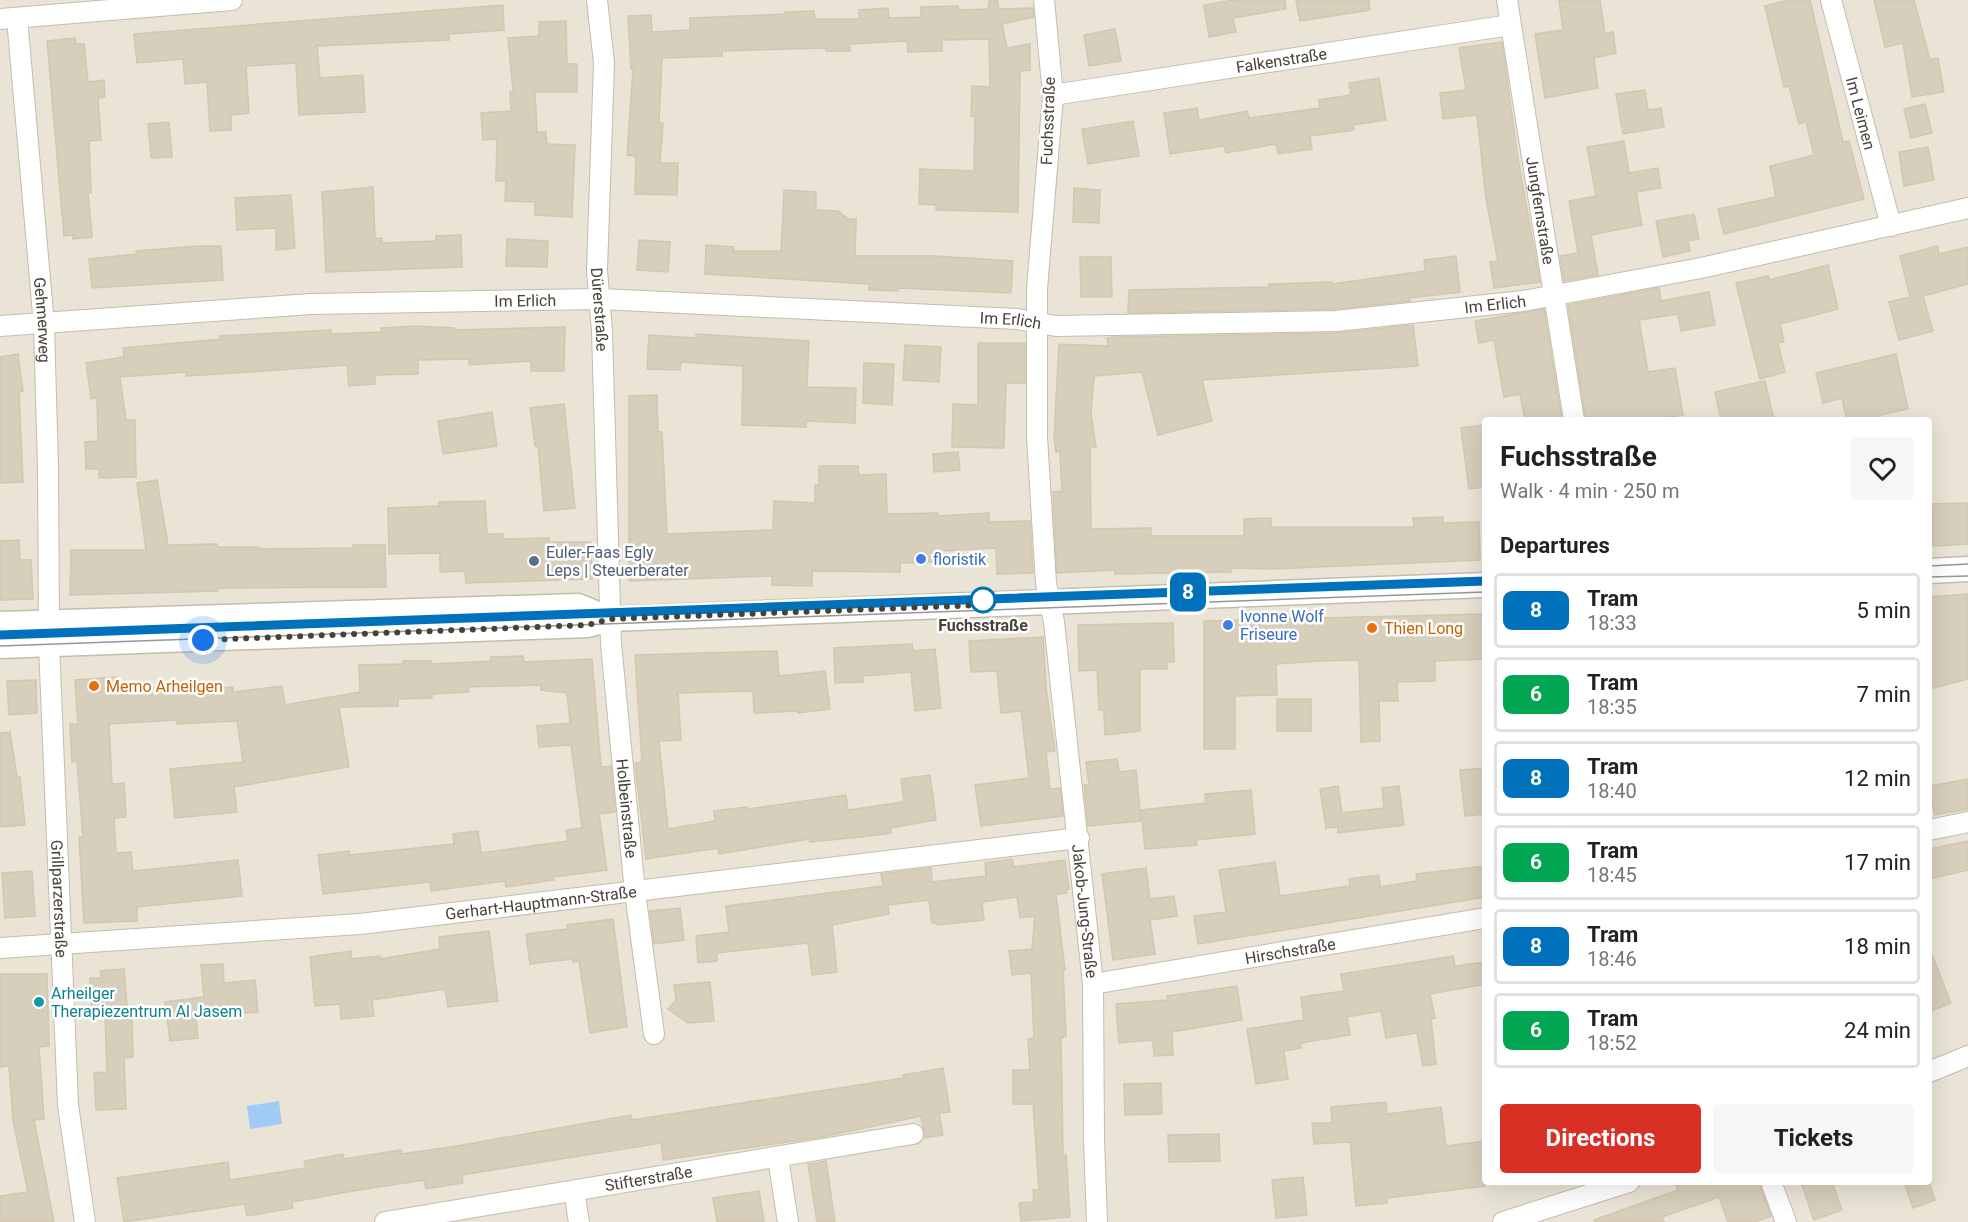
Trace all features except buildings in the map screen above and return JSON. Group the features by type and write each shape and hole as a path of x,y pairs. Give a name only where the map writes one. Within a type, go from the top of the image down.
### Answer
{"street":[{"path":"16,13 232,0"},
{"name":"Dürerstraße","path":"597,0 604,63 597,270 600,299 610,619"},
{"name":"Fuchsstraße","path":"1044,0 1053,95 1037,289 1037,323 1039,502 1050,602"},
{"name":"Jungfernstraße","path":"1506,0 1574,417"},
{"name":"Im Leimen","path":"1831,0 1891,226"},
{"name":"Gehmerweg","path":"16,13 44,325 49,634"},
{"name":"Falkenstraße","path":"1053,95 1510,25"},
{"name":"Im Erlich","path":"0,326 44,325 311,304 600,299 1017,319 1056,326 1336,321 1523,301 1555,293 1701,268 1968,208"},
{"path":"1932,571 1968,570"},
{"path":"0,624 49,634 588,625 610,619 1482,585"},
{"name":"Jakob-Jung-Straße","path":"1050,602 1079,838 1094,984 1094,1139 1097,1222"},
{"name":"Holbeinstraße","path":"610,619 635,892 654,1034"},
{"path":"0,646 49,634"},
{"name":"Grillparzerstraße","path":"49,634 68,1104 85,1222"},
{"path":"1932,829 1968,822"},
{"name":"Gerhart-Hauptmann-Straße","path":"0,948 61,946 360,924 1079,838"},
{"name":"Hirschstraße","path":"1094,984 1482,919"},
{"path":"1932,1071 1968,1056"},
{"name":"Stifterstraße","path":"385,1222 913,1134"},
{"path":"778,1158 788,1222"},
{"path":"1503,1222 1620,1185"},
{"path":"1772,1185 1786,1222"},
{"path":"574,1191 579,1222"}],"shaded area":[{"path":"0,0 1968,0 1968,1222 0,1222"}],"water":[{"path":"279,1101 282,1124 250,1129 247,1106"}],"tram line":[{"path":"1932,566 1968,564"},
{"path":"1932,577 1968,576"},
{"path":"0,636 1482,581"},
{"name":"8","path":"0,635 1482,581"},
{"path":"0,646 1482,592"}],"place":[{"name":"floristik","path":"921,559"},
{"name":"Euler-Faas Egly Leps | Steuerberater","path":"534,561"},
{"name":"Fuchsstraße","path":"983,600"},
{"name":"Ivonne Wolf Friseure","path":"1228,625"},
{"name":"Thien Long","path":"1372,628"},
{"name":"Memo Arheilgen","path":"94,686"},
{"name":"Arheilger Therapiezentrum Al Jasem","path":"39,1002"}],"route":[{"path":"203,640 588,625 610,619 984,605 983,600"}]}
